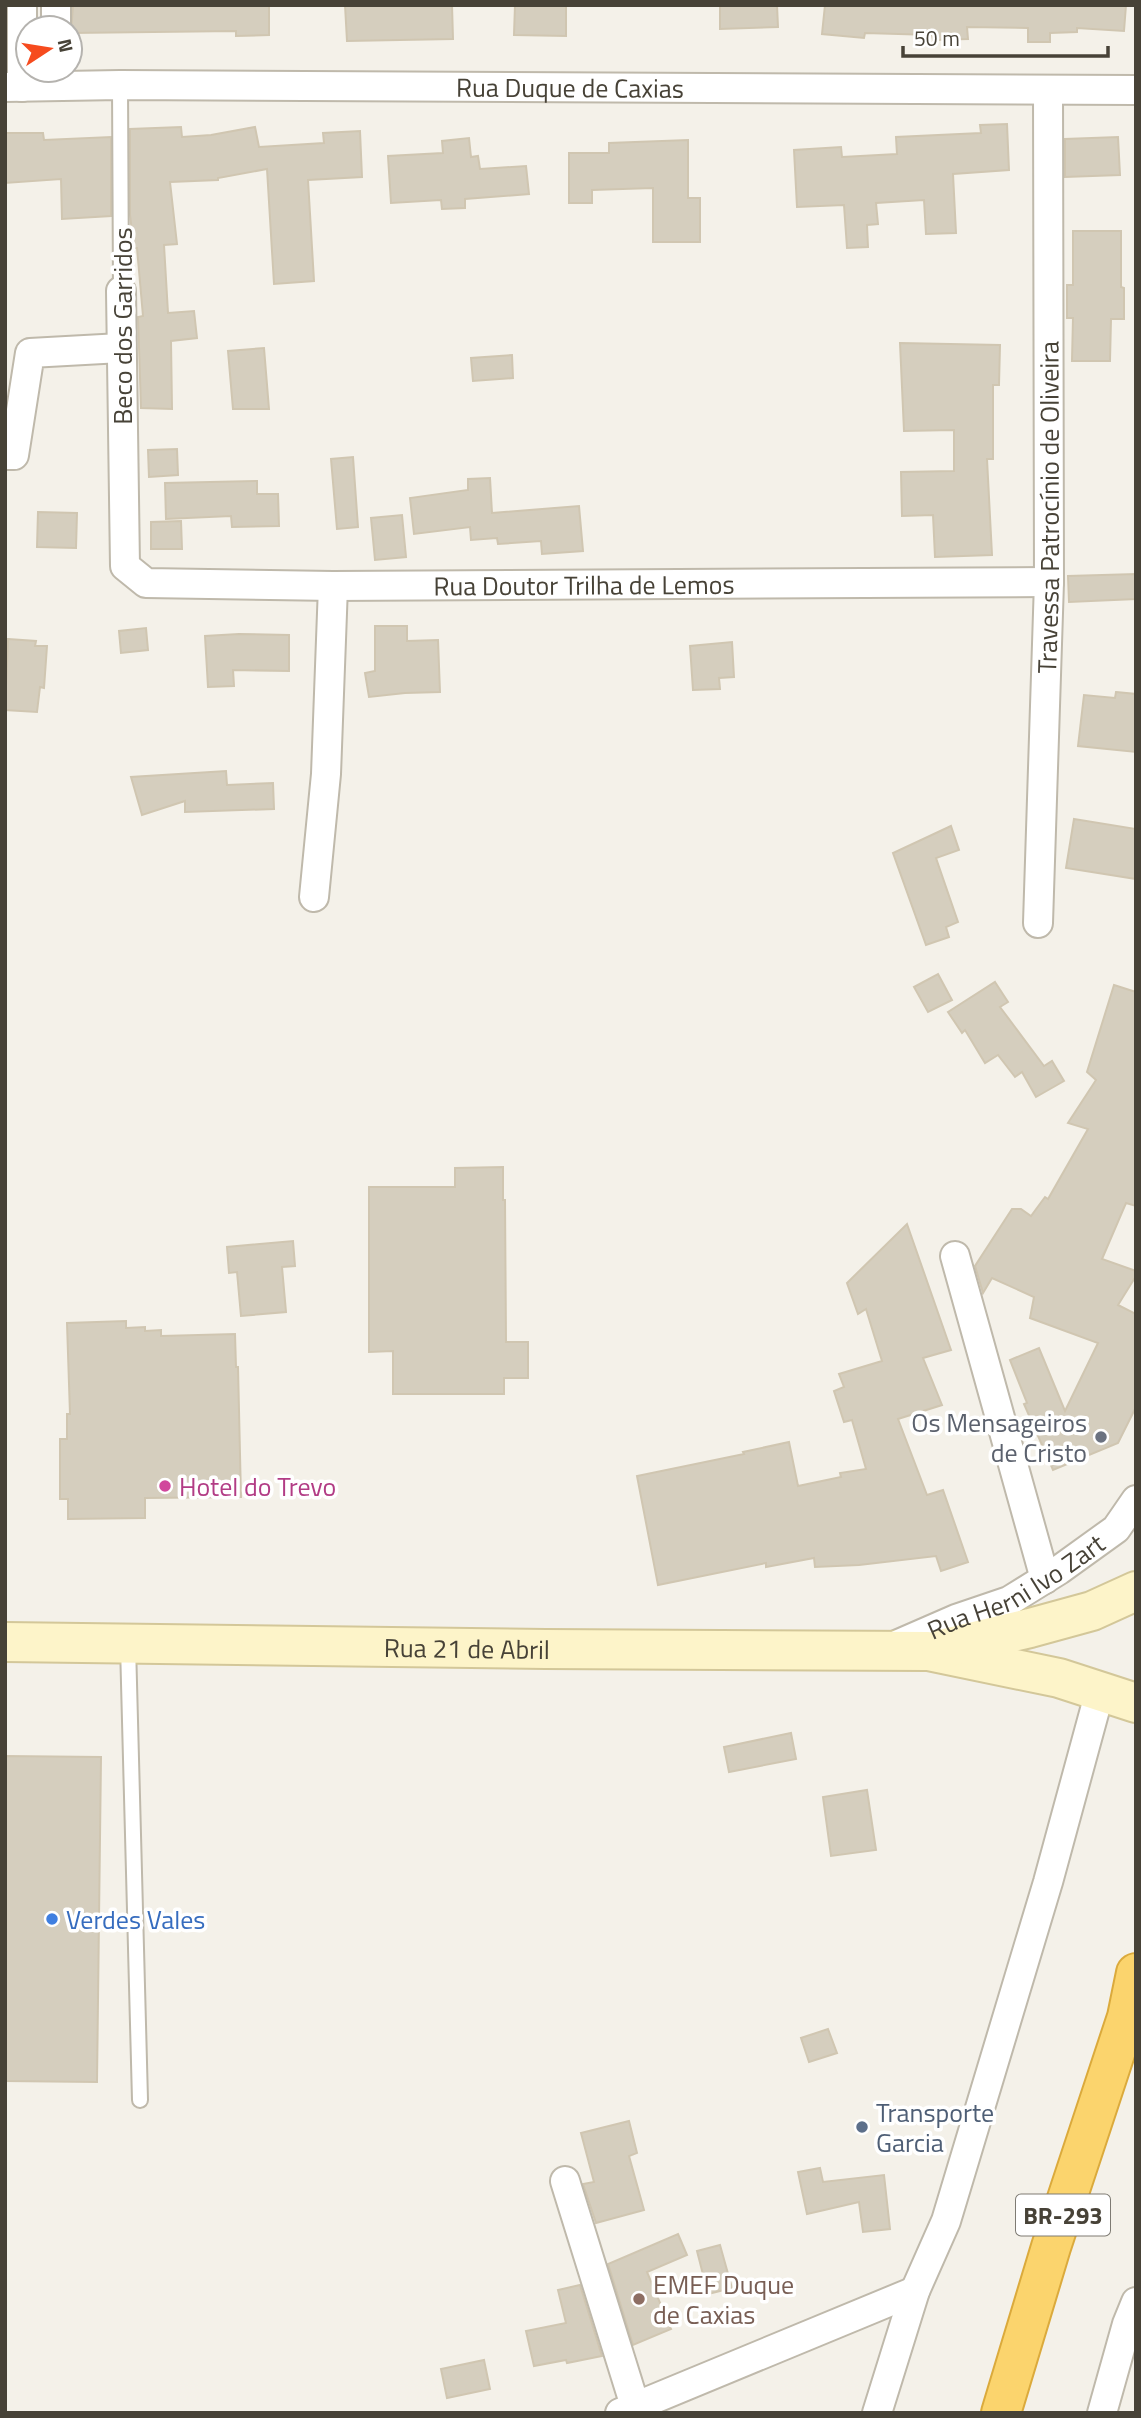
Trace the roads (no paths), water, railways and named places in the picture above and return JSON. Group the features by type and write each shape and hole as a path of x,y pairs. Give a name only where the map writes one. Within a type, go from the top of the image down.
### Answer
{"highway":[{"name":"BR-293","path":"1001,2413 1051,2247 1132,2009 1136,1973"}],"street":[{"path":"14,87 22,5"},
{"name":"Rua Duque de Caxias","path":"84,81 120,85 1136,90"},
{"name":"Travessa Patrocínio de Oliveira","path":"1038,923 1049,582 1048,90"},
{"name":"Beco dos Garridos","path":"121,291 125,566"},
{"path":"5,455 14,455 30,353 121,348"},
{"name":"Rua Doutor Trilha de Lemos","path":"125,566 146,583 333,586 1049,582"},
{"path":"314,897 326,774 333,586"},
{"path":"955,1256 1045,1579"},
{"name":"Rua Herni Ivo Zart","path":"881,1651 956,1619 1009,1601 1045,1579 1116,1528 1136,1500"},
{"name":"Rua 21 de Abril","path":"928,1651 1092,1611 1136,1591"},
{"name":"Rua 21 de Abril","path":"5,1642 928,1651 1059,1678 1136,1703"},
{"path":"877,2413 915,2291 946,2221 1048,1882 1100,1691"},
{"path":"565,2181 627,2409 915,2291"},
{"path":"1102,2413 1127,2324 1136,2302"}],"lane":[{"name":"Beco dos Garridos","path":"120,85 121,291"},
{"path":"128,1644 140,2100"}],"place":[{"name":"Os Mensageiros de Cristo","path":"1101,1437"},
{"name":"Hotel do Trevo","path":"165,1486"},
{"name":"Verdes Vales","path":"52,1919"},
{"name":"Transporte Garcia","path":"862,2127"},
{"name":"EMEF Duque de Caxias","path":"639,2299"}]}
